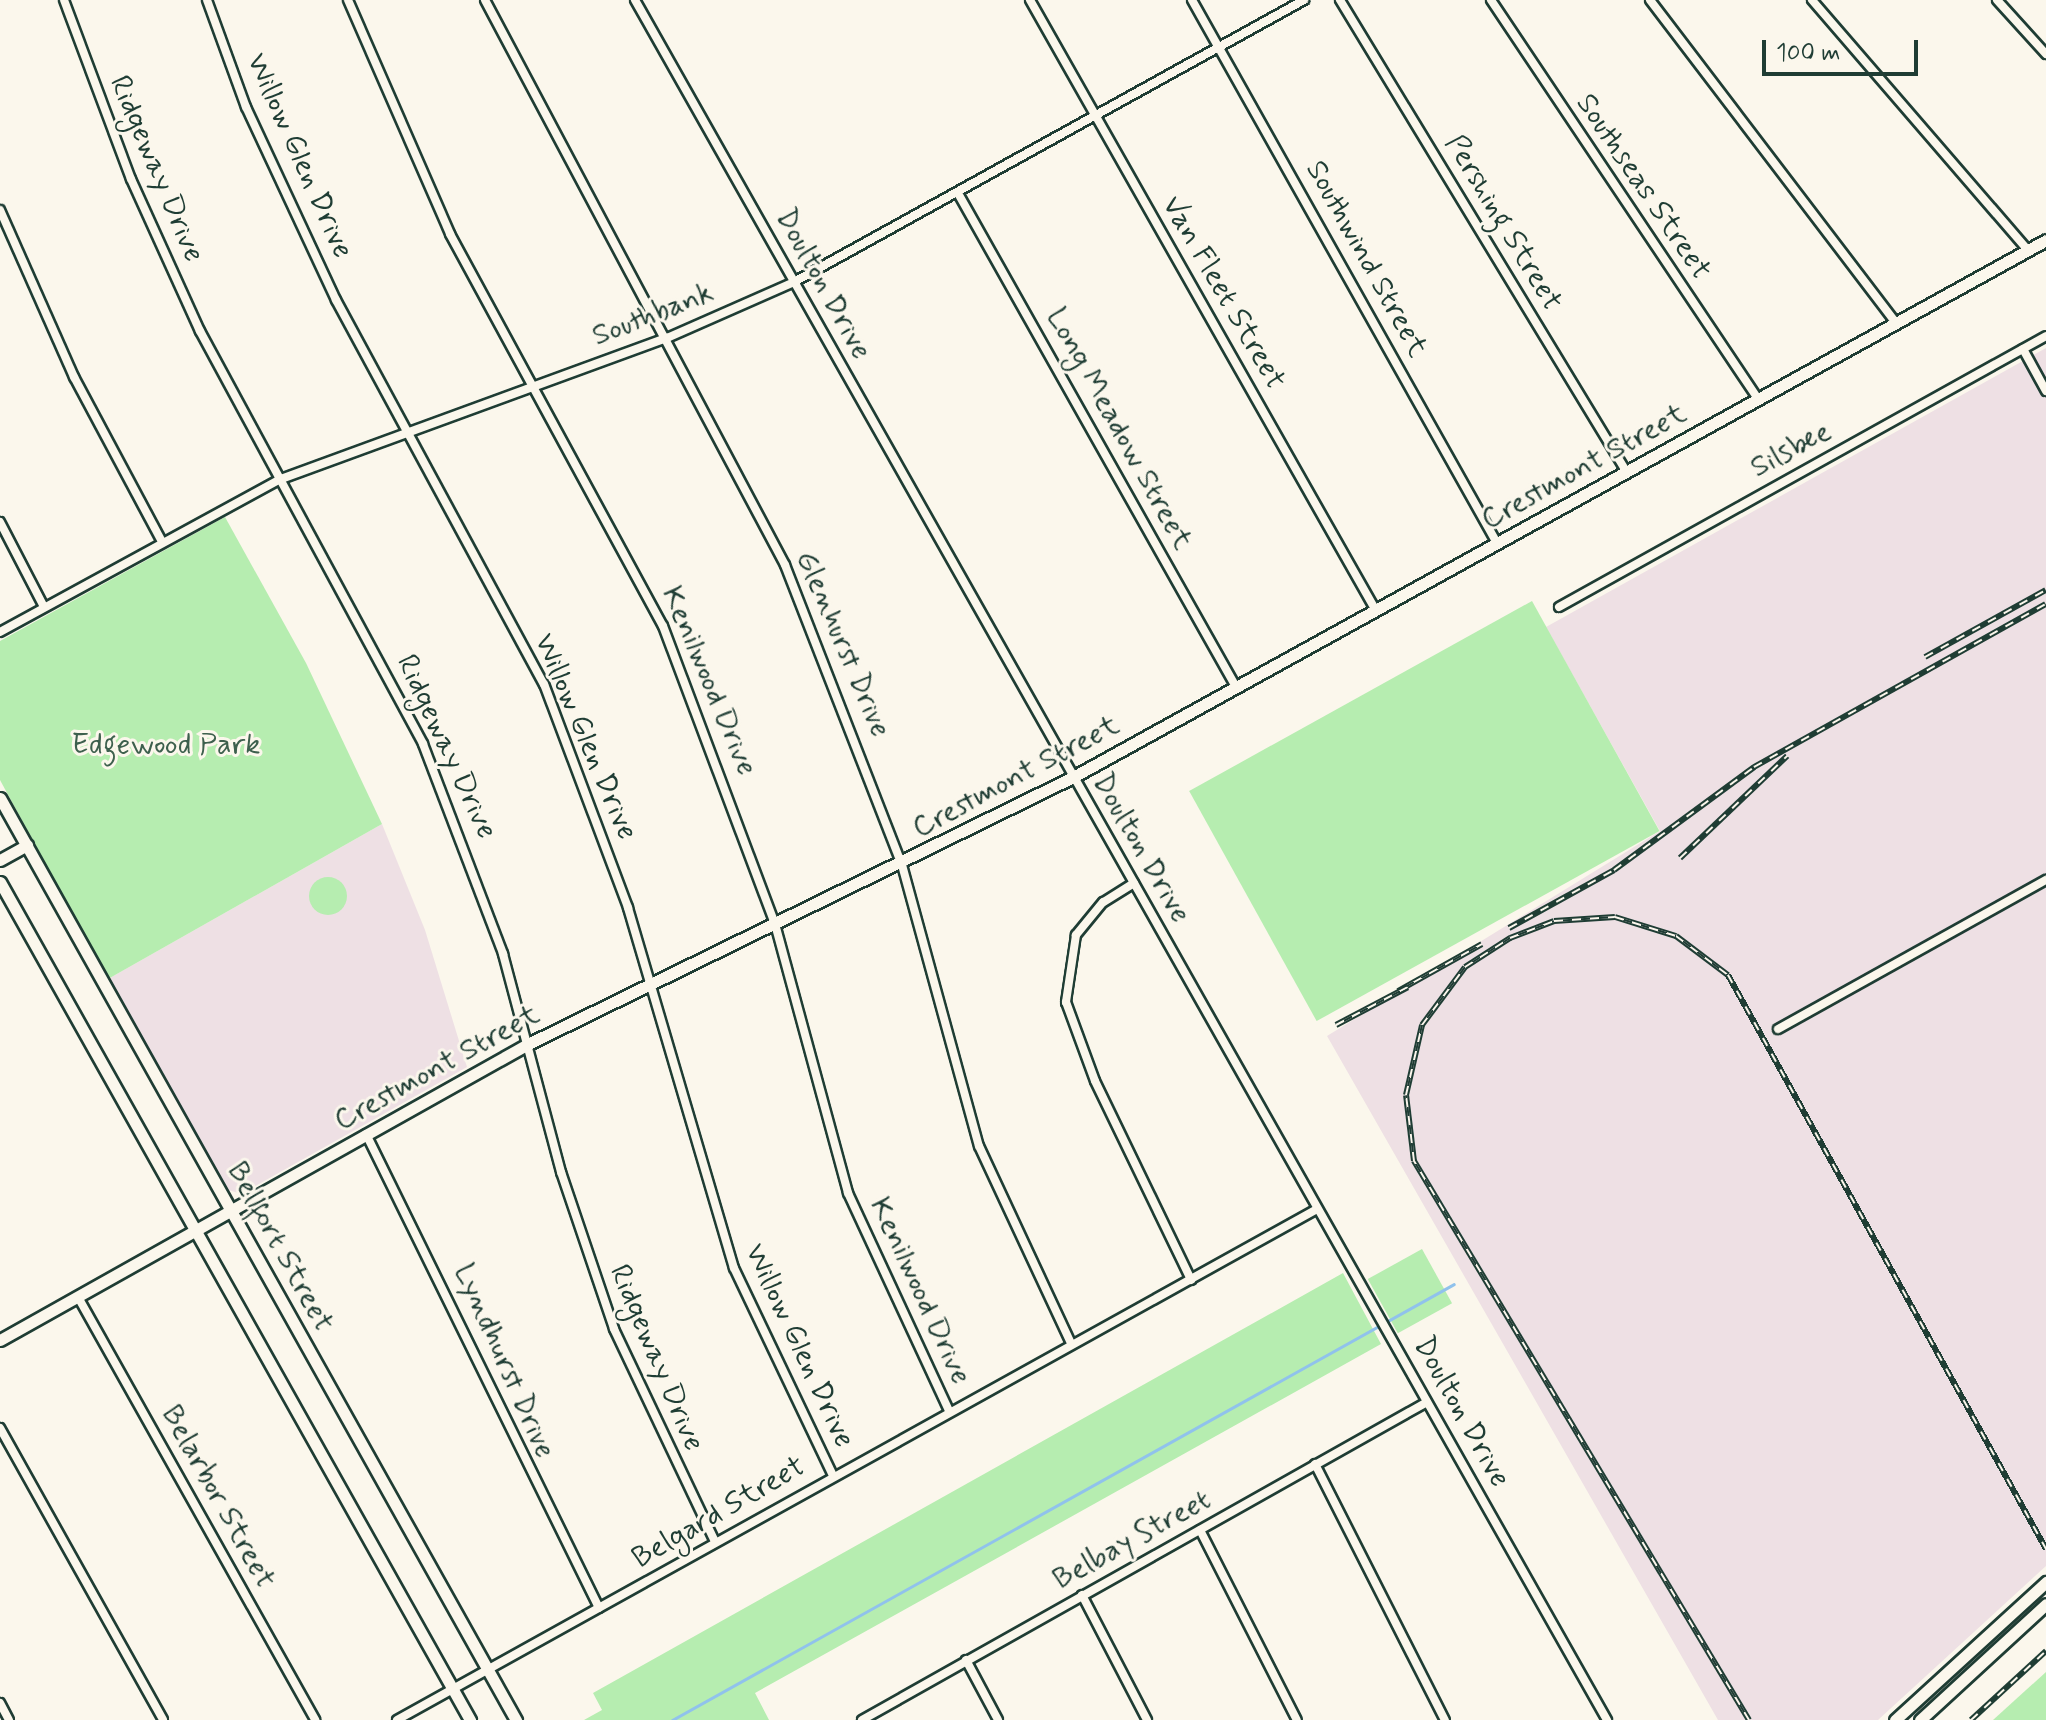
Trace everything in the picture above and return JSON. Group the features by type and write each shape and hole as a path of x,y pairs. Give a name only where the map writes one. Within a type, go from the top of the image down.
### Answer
{"main road":[{"name":"Crestmont Street","path":"0,1340 528,1044 902,865 1073,777 2046,240"},
{"name":"Bellfort Street","path":"0,798 516,1720"},
{"path":"0,860 27,845"},
{"path":"0,882 470,1720"},
{"path":"1895,1720 2046,1582"},
{"path":"1920,1720 2046,1604"}],"street":[{"name":"Ridgeway Drive","path":"64,0 138,192 281,479 423,744 470,856 528,1044 574,1217 614,1329 715,1542"},
{"name":"Willow Glen Drive","path":"207,0 246,107 323,272 544,684 652,984 734,1268 833,1476"},
{"name":"Kenilwood Drive","path":"348,0 450,234 663,626 775,924 848,1193 949,1411"},
{"name":"Glenhurst Drive","path":"485,0 785,565 902,865 974,1133 1017,1240 1071,1343"},
{"name":"Doulton Drive","path":"635,0 1607,1720"},
{"name":"Van Fleet Street","path":"1030,0 1375,609"},
{"name":"Southwind Street","path":"1192,0 1497,543"},
{"name":"Southbank","path":"0,632 161,540 281,479 407,429 667,338 794,282 959,195 1304,0"},
{"name":"Pershing Street","path":"1340,0 1626,471"},
{"name":"Southseas Street","path":"1491,0 1758,399"},
{"path":"1650,0 1896,323"},
{"path":"1812,0 2028,250"},
{"path":"1997,0 2046,54"},
{"name":"Long Meadow Street","path":"959,195 1236,687"},
{"path":"0,210 74,377 161,540"},
{"name":"Silsbee","path":"1559,607 2046,336"},
{"path":"2023,349 2046,391"},
{"path":"0,522 44,607"},
{"path":"1778,1029 2046,880"},
{"path":"1134,883 1103,902 1076,935 1066,1002 1095,1081 1191,1280"},
{"name":"Lyndhurst Drive","path":"366,1134 599,1608"},
{"name":"Belgard Street","path":"397,1720 1317,1209"},
{"name":"Belarbor Street","path":"78,1297 315,1720"},
{"name":"Belbay Street","path":"862,1720 1427,1402"},
{"path":"0,1428 163,1720"},
{"path":"1315,1464 1445,1720"},
{"path":"1200,1530 1297,1720"},
{"path":"1082,1595 1147,1720"},
{"path":"966,1660 998,1720"},
{"path":"0,1703 9,1720"}],"shaded area":[{"path":"2046,348 2046,1566 1878,1720 1718,1720 1327,1036 1660,831 1546,627"},
{"path":"382,824 425,930 467,1067 241,1194 226,1189 108,979"}],"green space":[{"name":"Edgewood Park","path":"225,517 306,663 382,824 108,979 0,780 0,641"},
{"path":"1532,601 1660,831 1317,1021 1189,791"},
{"path":"328,877 342,882 347,896 342,910 328,915 314,910 309,896 314,882"},
{"path":"1422,1249 1452,1303 1398,1333 1368,1279"},
{"path":"1343,1273 1381,1344 755,1693 769,1720 584,1720 602,1710 593,1693"},
{"path":"2046,1672 2046,1720 1993,1720"}],"waterway":[{"path":"672,1720 1454,1284"}],"railway":[{"path":"1925,657 2046,590"},
{"path":"1509,928 1614,870 1754,767 2046,604"},
{"path":"1680,858 1787,756"},
{"path":"1749,1720 1414,1161 1406,1095 1422,1025 1465,967 1510,938 1554,921 1615,917 1676,936 1728,975 2046,1549"},
{"path":"1398,991 1482,944"},
{"path":"1336,1025 1408,987"},
{"path":"1971,1720 2046,1651"}]}
